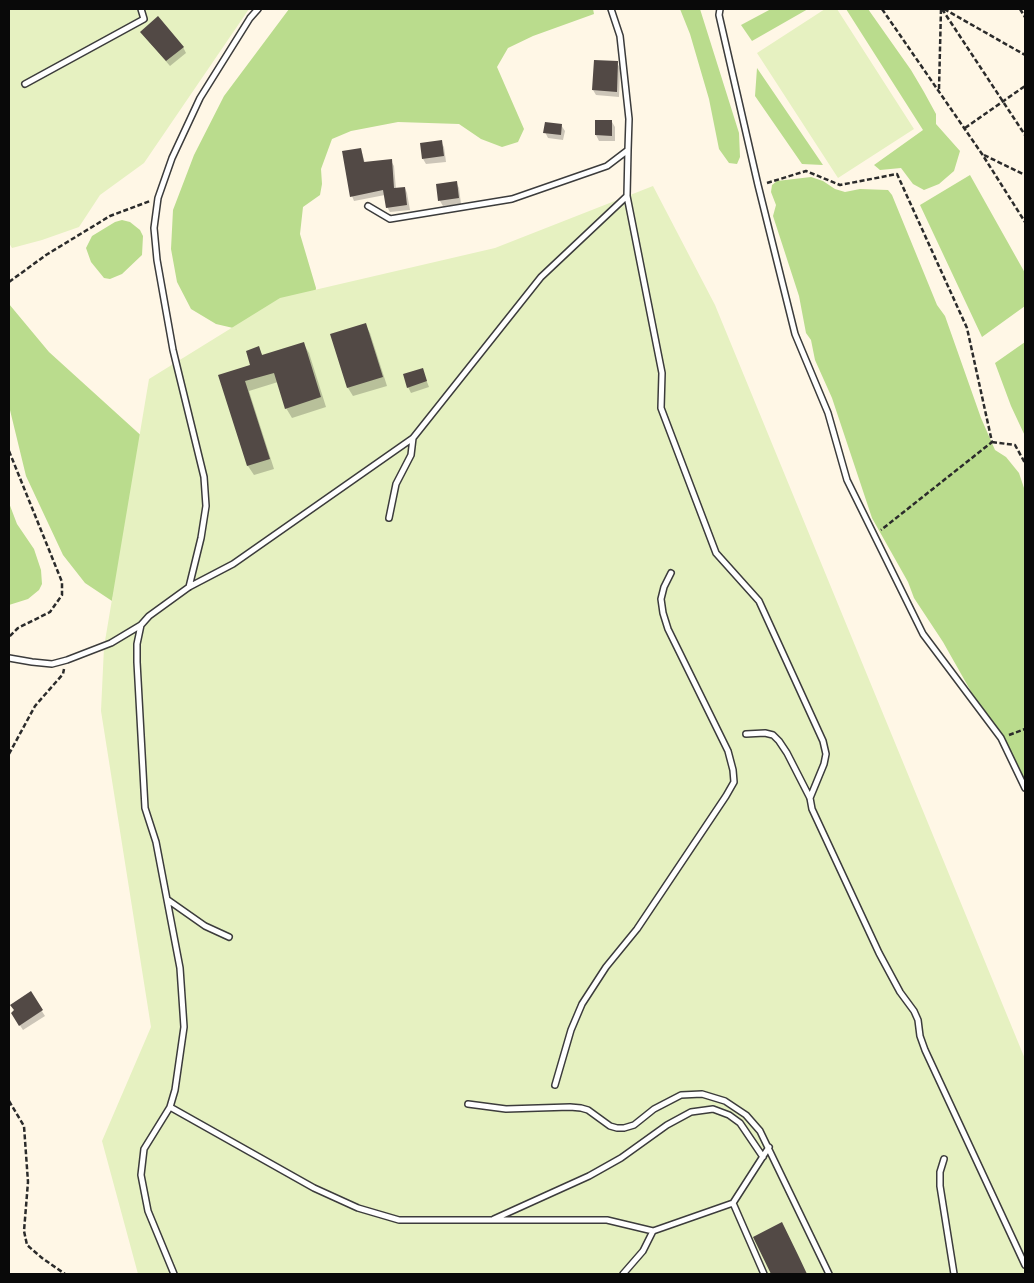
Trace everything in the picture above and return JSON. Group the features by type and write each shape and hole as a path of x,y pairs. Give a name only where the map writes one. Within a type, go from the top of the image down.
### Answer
{"lane":[{"path":"25,84 144,19 141,9"},
{"path":"189,587 201,538 206,506 204,476 172,350 158,269 154,228 158,198 172,158 200,98 250,18 258,9"},
{"path":"612,9 620,36 629,119 627,196 662,373 661,408 716,553 759,601 823,741 826,754 824,764 810,798"},
{"path":"720,9 719,14 758,186 795,334 828,413 847,480 923,634 1001,738 1025,788"},
{"path":"368,206 390,219 512,199 607,166 628,150"},
{"path":"9,658 52,664 111,643 141,625 149,616 189,587 233,564 413,438 541,277 627,196"},
{"path":"389,518 396,484 412,455 413,438"},
{"path":"555,1085 571,1030 582,1004 606,967 637,929 734,782 728,751 668,629 663,613 661,599 664,587 671,573"},
{"path":"141,625 137,644 137,662 145,808 156,842 168,899 180,968 184,1027 176,1090 170,1107 144,1149 141,1175 148,1211 174,1274"},
{"path":"746,734 765,733 779,741 810,798 812,809 878,953 900,992 916,1015 925,1050 1025,1265"},
{"path":"168,899 205,926 229,937"},
{"path":"468,1104 506,1109 581,1108 588,1110 610,1126 624,1128 634,1125 669,1100 686,1094 702,1094 725,1101 746,1115 754,1123 769,1147 828,1274"},
{"path":"170,1107 314,1188 358,1208 399,1220 607,1220 653,1231 733,1203 769,1147"},
{"path":"490,1220 589,1176 621,1158 668,1125 692,1112 713,1108 729,1114 740,1123 763,1157"},
{"path":"944,1159 940,1172 940,1186 954,1274"},
{"path":"733,1203 764,1274"},
{"path":"622,1274 643,1251 653,1231"}],"path":[{"path":"882,9 982,154 1025,222"},
{"path":"939,90 942,9"},
{"path":"942,9 1025,55"},
{"path":"942,9 1025,136"},
{"path":"1020,9 1025,16"},
{"path":"964,129 1025,86"},
{"path":"982,154 1025,175"},
{"path":"758,186 806,171 840,185 897,174 967,328 992,442"},
{"path":"9,282 46,255 110,216 158,198"},
{"path":"874,535 992,442 1015,445 1025,463"},
{"path":"9,451 62,582 62,595 50,612 18,628 9,637"},
{"path":"9,754 34,706 63,674 67,660"},
{"path":"1001,738 1025,729"},
{"path":"9,1101 24,1126 28,1182 24,1231 27,1245 65,1274"}],"green space":[{"path":"9,9 249,9 144,163 100,195 79,227 12,248 9,243"},
{"path":"289,9 593,9 594,14 533,36 508,48 497,67 524,129 518,142 502,147 481,139 459,124 398,122 351,131 332,139 321,169 322,184 320,195 303,207 300,234 316,288 314,308 246,331 216,324 191,309 177,282 171,249 173,210 194,155 224,96"},
{"path":"680,9 700,9 739,133 740,157 737,164 729,163 719,149 709,99 690,34"},
{"path":"771,9 808,9 752,41 741,25"},
{"path":"825,9 837,9 914,129 838,178 757,53"},
{"path":"846,9 868,9 911,70 936,114 936,124 960,151 954,171 939,184 924,190 913,184 901,168 880,170 874,165 923,130"},
{"path":"757,68 823,165 802,164 755,96"},
{"path":"970,175 1025,273 1025,306 982,337 920,205"},
{"path":"811,177 845,192 860,189 888,190 892,195 937,305 945,316 981,418 995,450 1006,457 1019,473 1025,491 1025,787 943,642 914,598 908,582 872,518 832,398 815,360 811,340 806,333 799,296 773,216 776,205 771,192 772,185 777,181"},
{"path":"653,186 715,305 1025,1059 1025,1274 138,1274 102,1141 151,1027 101,711 104,647 149,379 280,298 495,248"},
{"path":"122,220 130,222 140,230 143,236 142,255 122,274 110,279 104,278 91,262 86,248 92,236 115,222"},
{"path":"9,304 49,352 146,440 112,601 85,583 63,555 26,476 9,406"},
{"path":"1025,342 1025,436 1011,406 995,363"},
{"path":"9,503 17,524 34,549 41,570 42,584 39,590 28,599 9,605"}],"building":[{"path":"158,16 184,47 166,61 140,32"},
{"path":"594,60 618,61 617,92 592,90"},
{"path":"595,120 612,120 612,136 595,135"},
{"path":"545,122 562,124 561,135 543,133"},
{"path":"442,140 444,156 422,159 420,143"},
{"path":"361,148 364,162 392,159 394,188 405,187 407,205 386,208 383,190 350,197 342,151"},
{"path":"457,181 459,198 438,201 436,184"},
{"path":"366,323 383,377 347,388 330,334"},
{"path":"304,342 321,397 285,409 274,373 245,381 270,459 247,466 218,375 250,365 246,351 259,346 262,355"},
{"path":"423,368 427,381 407,388 403,374"},
{"path":"31,991 43,1010 19,1026 11,1013 14,1010 10,1005"},
{"path":"782,1222 807,1274 771,1274 753,1237"}]}
